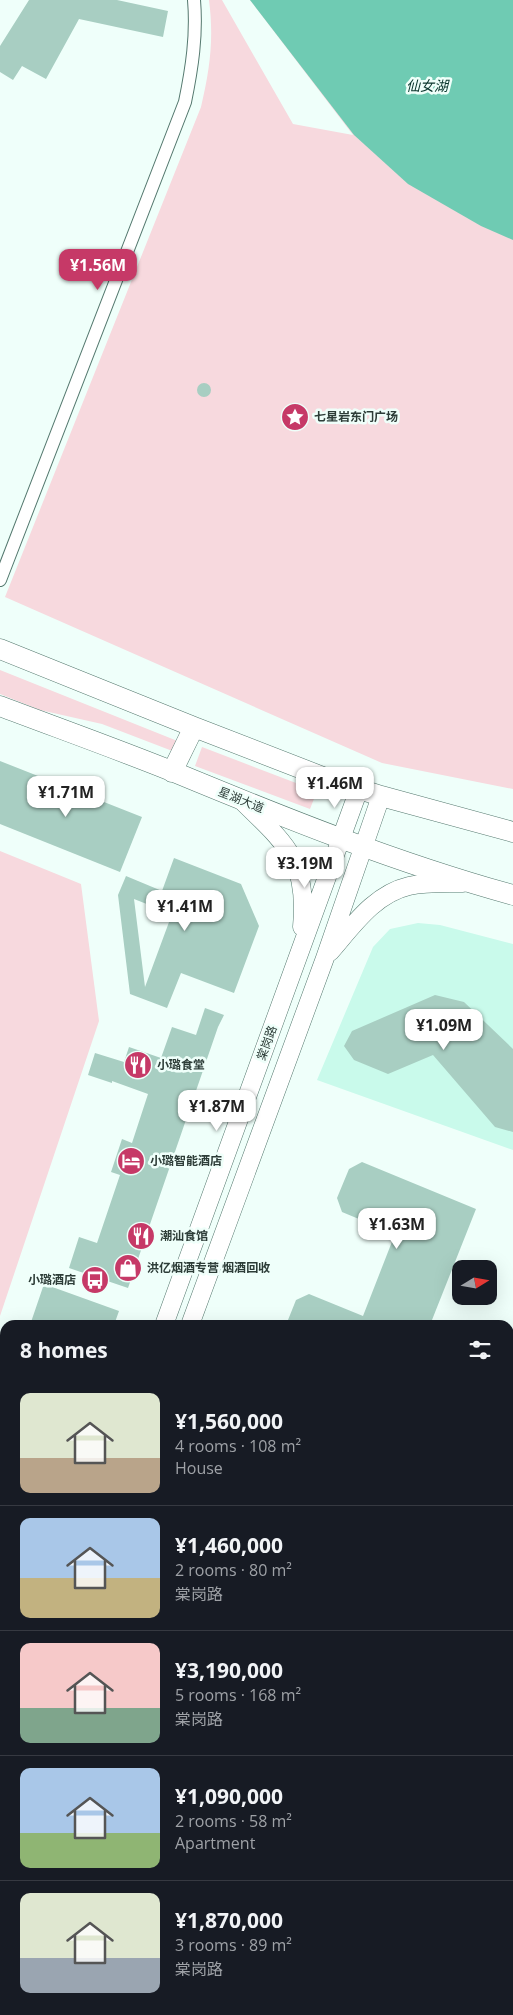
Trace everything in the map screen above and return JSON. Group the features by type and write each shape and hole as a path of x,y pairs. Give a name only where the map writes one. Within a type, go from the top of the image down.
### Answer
{"main road":[{"path":"0,650 194,727 359,789 513,832"},
{"name":"星湖大道","path":"0,706 341,840 468,883 513,895"},
{"path":"172,772 194,727"},
{"name":"棠岗路","path":"166,1320 359,789"},
{"name":"棠岗路","path":"192,1320 325,958 381,796"},
{"path":"241,800 283,841 294,860 301,881 304,907 301,950"},
{"path":"325,958 374,903 392,892 409,886 468,883"},
{"path":"207,1208 230,1217"}],"street":[{"path":"0,580 185,102 193,64 196,24 194,0"}],"shaded area":[{"name":"七星岩东门广场","path":"209,0 222,0 293,124 353,135 250,0 513,0 513,789 382,763 5,597 201,107 210,54"},
{"path":"0,670 180,742 175,752 102,724 40,710 0,694"},
{"path":"202,747 317,791 310,809 195,766"},
{"path":"0,851 81,884 99,1021 0,1316"},
{"path":"418,923 440,925 513,944 513,1150 317,1080 373,947 390,929"}],"water":[{"name":"仙女湖","path":"250,0 513,0 513,240 481,226 408,184 354,135"}],"building":[{"path":"29,0 117,0 168,11 163,37 79,19 46,79 22,66 13,80 0,72 0,46"},
{"path":"201,383 207,383 211,390 207,397 201,397 197,393 197,387"},
{"path":"0,761 142,817 120,872 0,824"},
{"path":"174,858 241,884 259,926 234,993 181,973 167,1008 130,994 118,895 126,876 162,891","holes":["134,899 172,914 145,987"]},
{"path":"435,995 464,1002 513,1049 513,1132 495,1127 433,1055 388,1074 354,1060 344,1046 352,1031"},
{"path":"205,1008 224,1015 218,1027 128,1288 69,1268 79,1237 97,1243 120,1175 111,1172 122,1139 132,1143 148,1094 112,1081 112,1083 88,1075 95,1053 124,1062 129,1047 161,1058 172,1027 196,1035"},
{"path":"362,1162 476,1209 456,1260 452,1260 452,1270 432,1320 288,1320 296,1300 309,1294 363,1316 395,1234 342,1212 337,1198 349,1169"},
{"path":"44,1284 119,1311 116,1320 32,1320"}],"place":[{"name":"七星岩东门广场","path":"295,417"},
{"name":"小璐食堂","path":"138,1065"},
{"name":"小璐智能酒店","path":"131,1161"},
{"name":"潮汕食馆","path":"141,1236"},
{"name":"洪亿烟酒专营 烟酒回收","path":"128,1268"},
{"name":"小璐酒店","path":"95,1280"}]}
